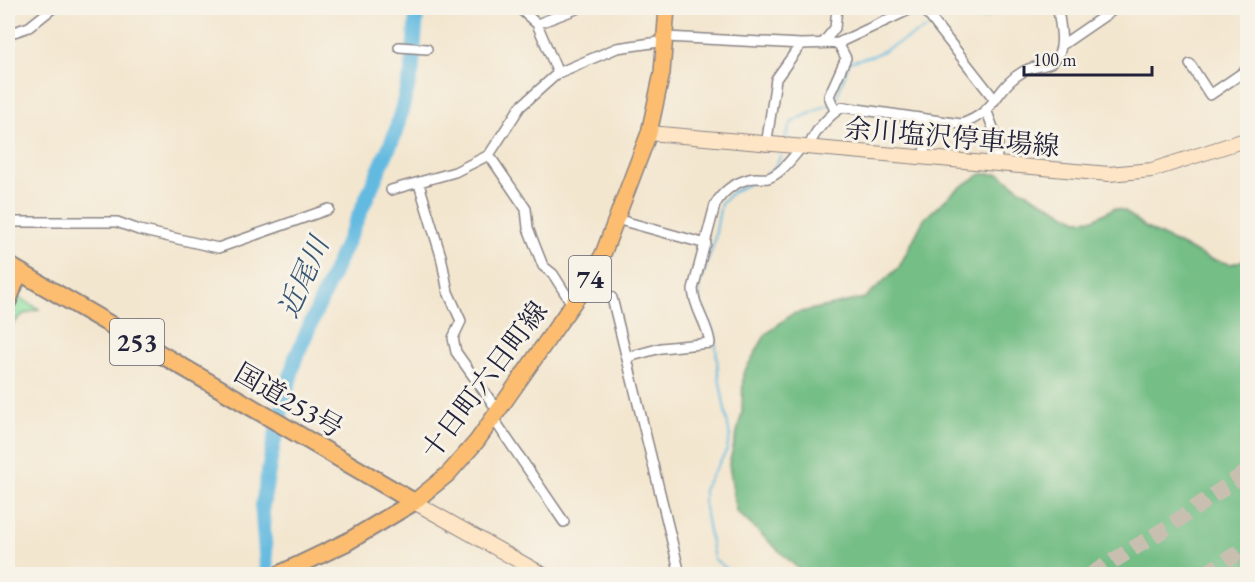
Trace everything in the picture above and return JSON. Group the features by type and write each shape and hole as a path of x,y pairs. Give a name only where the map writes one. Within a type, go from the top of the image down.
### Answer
{"highway":[{"path":"8,285 13,268"},
{"path":"8,301 13,268"},
{"name":"国道253号","path":"13,268 414,502"},
{"path":"282,574 347,542 414,502"}],"main road":[{"name":"十日町六日町線","path":"414,502 448,474 477,441 590,279 603,254 649,133 666,39 667,8"},
{"name":"余川塩沢停車場線","path":"649,133 766,146 1109,174 1152,170 1248,139"},
{"path":"414,502 542,574"}],"street":[{"path":"8,34 29,27 53,8"},
{"path":"519,8 537,24 558,73"},
{"path":"537,24 579,8"},
{"path":"822,44 835,28 837,8"},
{"path":"392,190 455,172 489,155 520,106 558,73 617,48 666,39 801,44 837,43 913,8"},
{"path":"923,8 994,100"},
{"path":"628,357 661,348 710,343 709,334 694,300 693,289 715,205 721,195 750,178 768,177 779,171 805,149 835,111 843,107 961,124 987,112 994,100 1011,81 1024,71 1049,64 1057,58 1062,45 1058,8"},
{"path":"1062,45 1116,8"},
{"path":"835,111 829,96 846,58 837,43"},
{"path":"766,146 776,79 801,44"},
{"path":"399,47 427,49"},
{"path":"1190,64 1210,94 1248,69"},
{"path":"987,112 998,141 996,164"},
{"path":"923,158 930,120"},
{"path":"489,155 526,209 528,228 543,266 553,274 572,304"},
{"path":"419,184 441,256 448,292 461,321 453,338 456,352 564,522"},
{"path":"8,222 117,222 138,231 218,248 329,208"},
{"path":"616,219 706,244"},
{"path":"590,279 612,298 680,574"}],"green space":[{"path":"981,174 1000,174 1020,189 1077,220 1094,219 1114,208 1125,211 1146,228 1210,259 1231,264 1247,259 1247,574 804,574 736,511 729,464 742,413 743,374 766,334 792,314 865,298 899,267 924,219 956,190"},
{"path":"18,297 39,309 22,315 8,329 8,312"}],"waterway":[{"name":"近尾川","path":"267,574 262,508 273,446 295,359 395,134 412,71 417,8"},
{"path":"940,18 947,16 984,18 990,16 994,8"},
{"path":"833,102 836,101 849,62 875,55 927,28"},
{"path":"785,138 792,122 828,105"},
{"path":"766,174 773,170 781,156"},
{"path":"734,574 714,559 704,503 704,488 726,452 730,437 718,372 715,335 701,304 698,289 714,243 721,203 733,192 753,182"}],"tunnel":[{"path":"1092,574 1168,527 1248,471"},
{"path":"1206,574 1248,546"}]}
